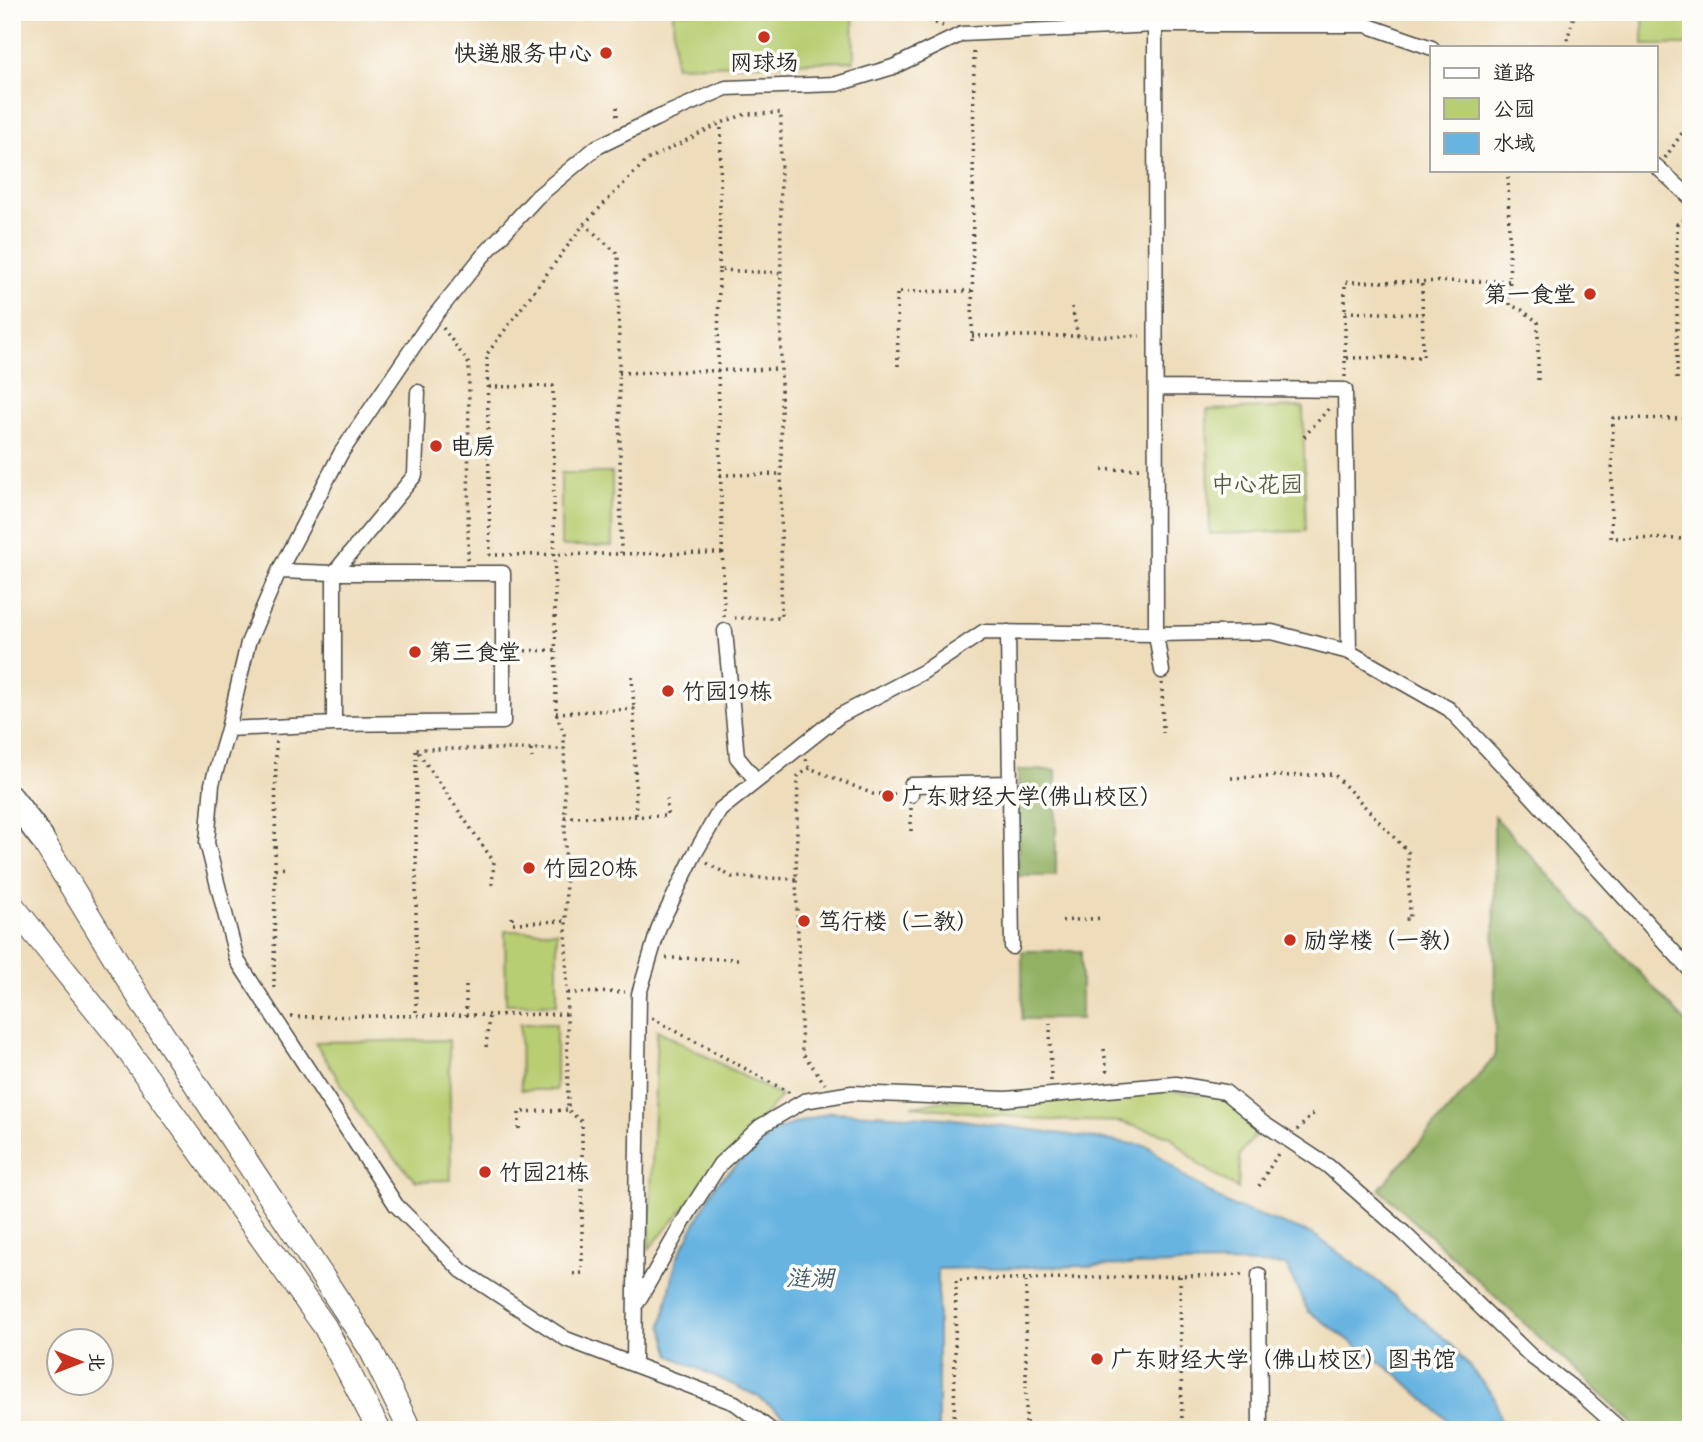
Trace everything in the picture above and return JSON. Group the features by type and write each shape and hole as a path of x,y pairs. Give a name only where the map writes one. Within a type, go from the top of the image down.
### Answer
{"highway":[{"path":"12,799 41,837 148,1012 371,1350 410,1430"},
{"path":"12,905 122,1042 325,1327 379,1430"}],"street":[{"path":"1155,19 1156,634 1162,671"},
{"path":"771,1430 735,1403 566,1339 462,1271 396,1205 237,960 207,842 212,785 248,643 279,571 341,453 434,316 482,257 537,197 597,147 655,119 726,88 836,84 893,67 968,33 1155,19 1366,25 1430,47"},
{"path":"1658,168 1691,198"},
{"path":"1157,388 1345,390 1349,652"},
{"path":"334,724 334,573 415,475 418,392"},
{"path":"228,729 334,724 503,722 503,573 279,571"},
{"path":"724,631 737,757 756,780"},
{"path":"634,1363 639,994 659,927 694,855 720,810 839,716 923,672 983,632 1272,632 1349,652 1448,709 1691,971"},
{"path":"1008,632 1013,947"},
{"path":"911,795 911,785 1010,783"},
{"path":"636,1304 720,1164 761,1126 804,1101 852,1093 1006,1100 1176,1084 1225,1092 1263,1123 1328,1166 1405,1233 1532,1357 1622,1430"},
{"path":"1259,1275 1260,1428"}],"path":[{"path":"1565,46 1575,12"},
{"path":"853,13 910,13 968,33 972,339 1156,336"},
{"path":"721,123 718,371 724,619 781,618 781,113 746,114 721,123 647,160 584,224 487,354 490,555 722,553"},
{"path":"1658,166 1691,120"},
{"path":"1508,172 1510,305 1538,322 1538,381"},
{"path":"1676,379 1677,224 1691,216"},
{"path":"584,224 618,254 621,553"},
{"path":"719,270 779,273"},
{"path":"1304,437 1345,390 1345,282 1509,281"},
{"path":"1345,358 1423,357 1422,282"},
{"path":"898,366 897,292 972,291"},
{"path":"1072,307 1078,336"},
{"path":"1345,312 1423,314"},
{"path":"434,316 469,364 468,573"},
{"path":"619,373 780,369"},
{"path":"489,387 553,386 556,713 564,734 568,1110"},
{"path":"1691,419 1613,418 1611,538 1691,539"},
{"path":"1102,470 1156,467"},
{"path":"720,475 782,474"},
{"path":"503,652 555,650"},
{"path":"1162,671 1163,733"},
{"path":"632,676 636,817"},
{"path":"556,713 634,709"},
{"path":"276,727 274,1017 569,1014"},
{"path":"800,747 810,768 873,794 911,795 911,832"},
{"path":"415,750 564,750"},
{"path":"415,750 415,1015"},
{"path":"415,750 494,862 492,885"},
{"path":"531,750 531,758"},
{"path":"810,768 798,776 796,879 802,1052 834,1096"},
{"path":"1231,778 1334,774 1408,852 1410,919 1401,919"},
{"path":"564,817 667,817 667,799"},
{"path":"694,855 733,877 796,879"},
{"path":"275,869 287,868"},
{"path":"512,917 512,923 567,921"},
{"path":"1062,920 1102,918"},
{"path":"674,958 742,959"},
{"path":"466,986 466,1015"},
{"path":"568,993 639,994"},
{"path":"486,1047 489,1015"},
{"path":"1050,1023 1051,1095"},
{"path":"667,1024 804,1101"},
{"path":"1104,1048 1108,1089"},
{"path":"519,1129 519,1112 568,1110 582,1122 582,1273 573,1274"},
{"path":"1259,1186 1287,1139 1314,1113"},
{"path":"954,1430 956,1280 1259,1275"},
{"path":"1180,1276 1182,1430"},
{"path":"1026,1278 1026,1430"},
{"path":"1260,1428 1347,1423 1347,1430"}],"green space":[{"name":"网球场","path":"673,12 853,12 854,61 675,66"},
{"path":"1023,12 1101,12 1101,15 1023,15"},
{"path":"1643,12 1691,12 1691,45 1643,45"},
{"name":"中心花园","path":"1303,407 1306,531 1210,534 1207,410"},
{"path":"561,473 612,473 612,546 561,546"},
{"path":"1018,770 1056,770 1056,876 1018,876"},
{"path":"1494,816 1691,1028 1691,1430 1640,1430 1379,1189 1495,1057"},
{"path":"505,931 557,931 557,1004 506,1004"},
{"path":"1022,951 1081,951 1081,1019 1022,1019"},
{"path":"520,1024 556,1024 556,1090 521,1090"},
{"path":"657,1030 781,1096 649,1249"},
{"path":"449,1040 451,1180 416,1181 369,1129 315,1042"},
{"path":"1170,1091 1223,1097 1258,1132 1240,1154 1238,1189 1200,1165 1170,1136 1120,1122 1045,1120 912,1106 943,1101"}],"water":[{"name":"涟湖","path":"831,1112 947,1118 1148,1146 1184,1176 1228,1204 1314,1235 1377,1281 1450,1343 1495,1398 1502,1430 1449,1430 1447,1420 1398,1375 1308,1311 1286,1265 1230,1263 938,1269 938,1430 803,1430 757,1396 671,1356 662,1325 677,1258 716,1184 775,1130"}],"place":[{"name":"网球场","path":"764,37"},
{"name":"快递服务中心","path":"606,53"},
{"name":"第一食堂","path":"1590,294"},
{"name":"电房","path":"436,446"},
{"name":"第三食堂","path":"415,652"},
{"name":"竹园19栋","path":"668,691"},
{"name":"广东财经大学(佛山校区)","path":"888,796"},
{"name":"竹园20栋","path":"529,868"},
{"name":"笃行楼（二教）","path":"804,921"},
{"name":"励学楼（一教）","path":"1290,940"},
{"name":"竹园21栋","path":"485,1172"},
{"name":"广东财经大学（佛山校区）图书馆","path":"1097,1359"}]}
